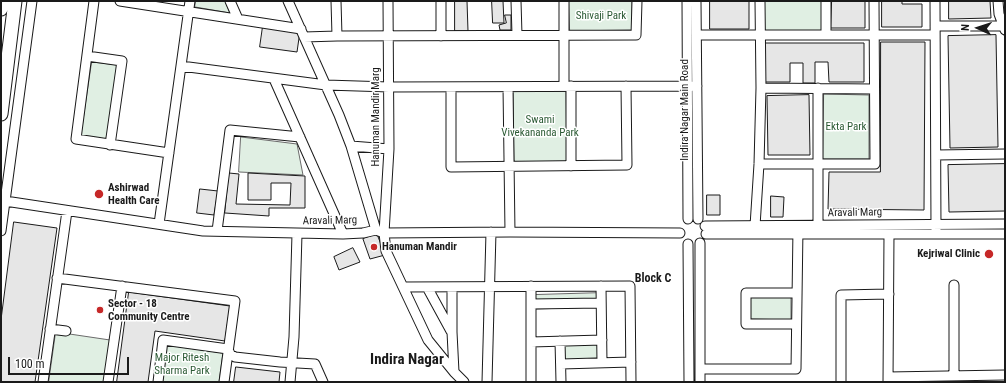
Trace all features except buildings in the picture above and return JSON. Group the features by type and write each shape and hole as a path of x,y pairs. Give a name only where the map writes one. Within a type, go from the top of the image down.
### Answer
{"highway":[{"path":"1,9 2,1"},
{"path":"1,114 15,1"}],"street":[{"path":"1,231 32,1"},
{"path":"94,1 76,139 169,153"},
{"path":"120,1 238,19 302,33 336,36 636,34 636,1"},
{"path":"159,224 190,1"},
{"path":"230,1 238,19"},
{"path":"288,1 339,115 351,146 386,251 428,340 464,382"},
{"path":"336,1 336,36"},
{"name":"Hanuman Mandir Marg","path":"380,231 389,149 388,1"},
{"path":"441,1 441,36"},
{"path":"516,1 517,35"},
{"path":"564,1 564,35 571,166"},
{"name":"Indira Nagar Main Road","path":"687,1 698,220"},
{"name":"Indira Nagar Main Road","path":"688,219 692,86 696,35 696,1"},
{"path":"755,226 759,164 761,88 760,1"},
{"path":"826,1 826,35"},
{"path":"759,164 875,164 874,1"},
{"path":"935,1 936,234"},
{"path":"696,35 874,35 1004,28 998,14 998,1"},
{"path":"87,56 122,61 110,145"},
{"path":"181,66 326,85 389,87 692,86"},
{"path":"274,79 343,234"},
{"path":"508,86 510,232"},
{"path":"451,87 451,167 627,165 626,86"},
{"path":"761,88 874,89"},
{"path":"818,88 818,230"},
{"path":"217,231 230,130 300,137"},
{"path":"351,146 389,149"},
{"path":"936,155 1005,154"},
{"name":"Aravali Marg","path":"5,201 66,211 217,231 297,234 356,234 380,231 680,233"},
{"path":"43,382 66,211"},
{"path":"689,382 688,244 682,238 680,233 682,224 688,219 700,221 705,230 704,238 700,243 700,382"},
{"name":"Aravali Marg","path":"705,230 818,230 936,224 1005,224"},
{"name":"Aravali Marg","path":"705,230 755,226 798,230"},
{"path":"700,369 796,369 798,230"},
{"name":"Aravali Marg","path":"818,230 889,234 1005,234"},
{"path":"488,382 491,232"},
{"path":"290,382 294,337 297,234"},
{"path":"889,234 888,379 954,376 976,379 1005,375"},
{"path":"688,244 700,243"},
{"path":"57,278 234,301 224,382"},
{"path":"954,285 954,376"},
{"path":"108,382 122,286"},
{"path":"530,286 531,382"},
{"path":"601,286 602,363"},
{"path":"403,287 630,286 631,382"},
{"path":"427,287 452,332"},
{"path":"452,287 454,372"},
{"path":"796,324 746,324 746,293 797,293"},
{"path":"841,382 841,294 888,294"},
{"path":"531,304 602,303"},
{"path":"50,329 66,331"},
{"path":"158,382 164,340 228,349"},
{"path":"531,342 602,340"},
{"path":"560,341 561,382"},
{"path":"228,349 230,354 235,357 315,364 323,382"},
{"path":"561,364 631,362"}],"green space":[{"path":"196,1 225,1 230,13 195,7"},
{"name":"Shivaji Park","path":"569,1 632,1 632,30 570,31"},
{"path":"764,1 822,1 822,31 764,31"},
{"path":"92,62 118,65 107,140 81,136"},
{"name":"Swami Vivekananda Park","path":"566,91 567,162 514,162 513,92"},
{"name":"Ekta Park","path":"824,94 869,95 869,159 823,159"},
{"path":"241,137 297,144 303,175 239,172"},
{"path":"601,293 601,307 535,309 534,295"},
{"path":"751,297 791,297 791,320 751,319"},
{"path":"56,332 110,340 104,382 49,382"},
{"path":"601,343 601,363 564,364 564,344"},
{"name":"Major Ritesh Sharma Park","path":"167,345 223,353 219,382 162,382"}],"place":[{"name":"Ashirwad Health Care","path":"99,194"},
{"name":"Hanuman Mandir","path":"374,247"},
{"name":"Kejriwal Clinic","path":"989,254"},
{"name":"Sector - 18 Community Centre","path":"100,310"}],"district":[{"name":"Block C","path":"653,279"},
{"name":"Indira Nagar","path":"407,360"}]}
